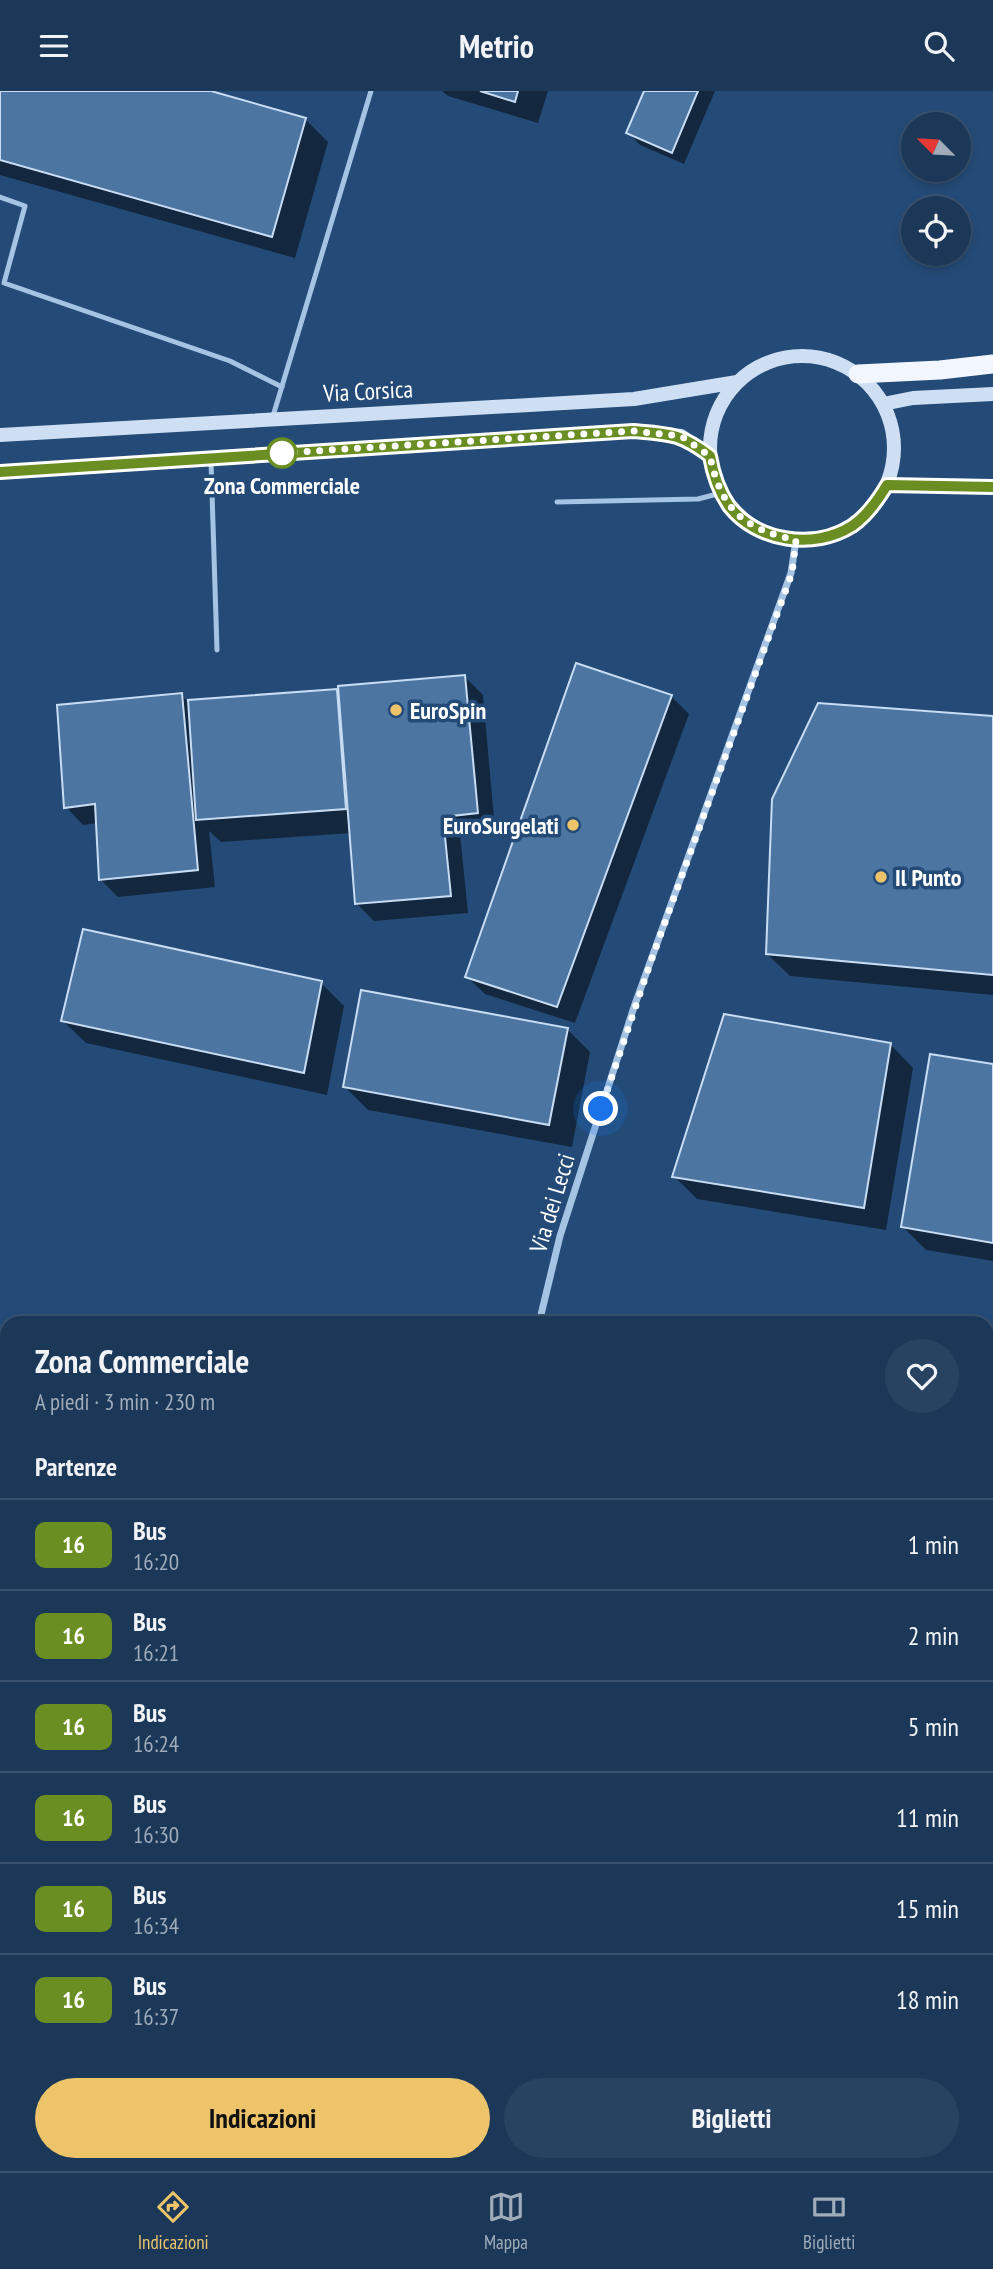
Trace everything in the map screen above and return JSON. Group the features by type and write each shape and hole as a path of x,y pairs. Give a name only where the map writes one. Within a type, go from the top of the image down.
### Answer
{"highway":[{"path":"858,374 993,364"}],"main road":[{"name":"Via Corsica","path":"789,356 821,357 844,365 858,374 873,388 883,404 891,421 894,440 887,485 874,505 852,526 828,536 796,540 769,534 746,522 721,493 714,477 710,456 711,433 718,408 737,382 762,364 789,356"},
{"name":"Via Corsica","path":"0,435 634,399 737,382"},
{"path":"883,404 913,398 993,394"},
{"path":"0,472 633,431 681,436 710,456"}],"street":[{"path":"887,485 993,487"},
{"name":"Via dei Lecci","path":"541,1316 560,1236 630,1020 792,573 796,540"}],"lane":[{"path":"272,419 371,91"},
{"path":"0,197 25,206 4,283 230,361 282,387"},
{"path":"211,458 218,650"},
{"path":"557,502 698,499 721,493"}],"building":[{"path":"0,91 211,91 306,118 272,237 0,160"},
{"path":"480,91 518,91 515,102"},
{"path":"644,91 698,91 672,153 626,133"},
{"path":"576,663 672,695 557,1007 465,977"},
{"path":"465,675 478,813 443,817 451,896 355,904 338,686"},
{"path":"337,689 346,809 196,820 188,700"},
{"path":"182,693 198,870 99,880 95,804 64,808 57,705"},
{"name":"Il Punto","path":"818,703 993,716 993,975 766,954 772,799"},
{"path":"83,929 322,981 304,1073 61,1021"},
{"path":"361,990 568,1028 549,1125 343,1087"},
{"path":"724,1014 891,1043 864,1208 672,1177"},
{"path":"930,1054 993,1064 993,1243 901,1227"}],"bus line":[{"name":"16","path":"0,472 633,431 659,433 681,436 710,456 714,477 721,493 746,522 769,534 796,540 828,536 852,526 874,505 887,485 993,487"}],"place":[{"name":"Zona Commerciale","path":"282,453"},
{"name":"EuroSpin","path":"396,710"},
{"name":"EuroSurgelati","path":"573,825"},
{"name":"Il Punto","path":"881,877"}],"route":[{"path":"282,453 633,431 681,436 710,456 714,477 721,493 746,522 769,534 796,540 792,573 634,1007 601,1109"}]}
